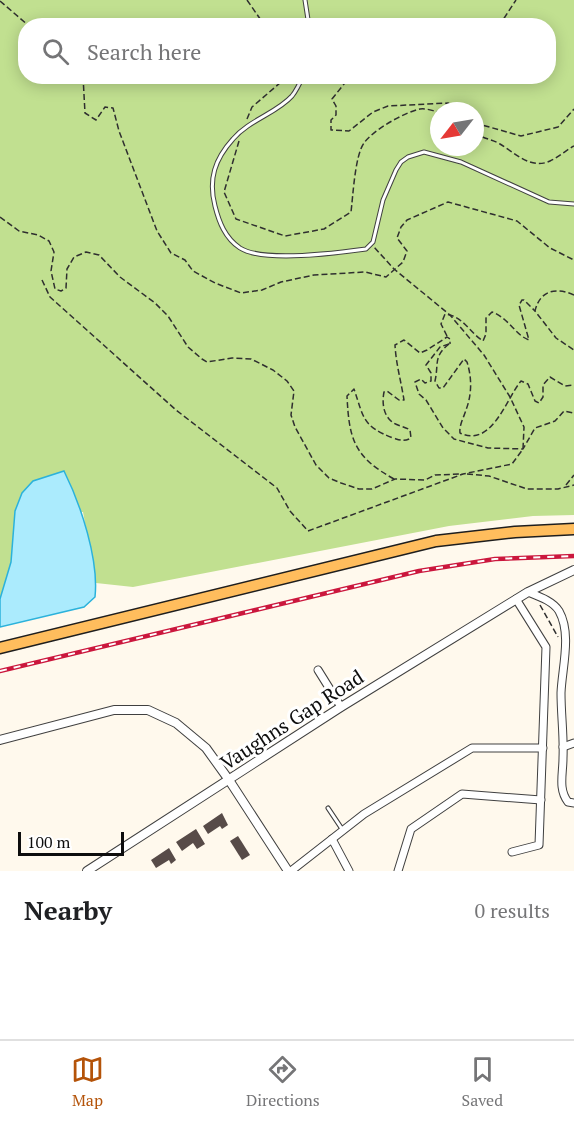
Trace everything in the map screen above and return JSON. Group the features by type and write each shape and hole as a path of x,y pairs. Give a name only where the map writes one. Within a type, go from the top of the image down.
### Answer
{"main road":[{"path":"0,648 436,541 515,532 574,529"}],"street":[{"name":"Vaughns Gap Road","path":"87,871 341,707 516,599 574,570"},
{"path":"528,592 546,600 559,610 566,638 561,694 564,758 561,786 563,796 568,802 574,803"},
{"path":"512,852 539,845 546,647 516,599"},
{"path":"318,670 341,707"},
{"path":"0,740 114,710 148,710 176,723 206,748 290,871 364,814 472,748 543,748"},
{"path":"563,747 574,743"},
{"path":"398,871 411,829 462,794 541,800"},
{"path":"332,839 350,871"}],"lane":[{"path":"305,0 308,18"},
{"path":"299,84 292,96 244,127 232,139 212,174 213,198 220,227 240,248 258,254 283,256 366,249 376,233 383,200 396,170 408,157 423,152 462,162 549,202 574,204"},
{"path":"327,808 343,831"}],"path":[{"path":"0,0 21,18"},
{"path":"247,0 259,18"},
{"path":"504,18 516,0"},
{"path":"83,84 85,113 96,120 105,107 113,108 157,231 171,253 185,260 193,271 241,293 262,290 281,282 314,275 365,272 386,277 403,262 407,251 397,238 401,227 407,220 448,202 517,221 550,248 574,260"},
{"path":"279,84 252,107 224,192 236,219 285,236 324,229 351,212 354,179 363,144 380,129 399,118 422,109 430,110"},
{"path":"344,84 332,99 336,106 336,115 331,120 331,130 349,131 373,112 388,106 430,104"},
{"path":"484,126 521,136 558,127 574,109"},
{"path":"484,138 495,141 521,159 536,164 549,162 574,146"},
{"path":"0,217 19,231 38,235 49,241 54,252 51,271 55,289 61,291 66,288 68,269 74,257 86,252 99,255 120,277 155,303 168,316 188,347 201,359 207,362 232,358 251,359 287,381 294,391 290,410 295,427 316,465 329,478 359,489 372,489 395,479 425,480 435,475 463,474 489,476 527,489 558,489 574,485"},
{"path":"371,244 394,269 450,315 484,355 510,397 524,428 523,449"},
{"path":"42,280 50,297 176,410 277,488 290,511 308,531 463,474 512,464 535,428 555,421 564,411 574,413"},
{"path":"535,310 549,291 557,290 574,295"},
{"path":"450,344 450,339 441,324 445,314 465,323 483,341 486,334 486,318 492,312 505,318 523,337 529,339 519,311 519,305 524,300 535,310 556,338 574,350"},
{"path":"395,479 377,469 361,454 348,428 347,396 354,388 364,419 375,431 401,441 408,440 411,438 410,430 392,423 385,412 382,400 384,392 387,391 399,400 404,400 395,345 404,340 420,353 447,337"},
{"path":"450,344 440,347 426,365 431,373 431,381 425,383 421,379 415,382 419,394 426,400 443,428 454,439 488,448 523,449"},
{"path":"450,344 436,358 438,369 435,381 439,388 443,388 464,359 467,362 471,387 460,433 467,436 484,431 502,414 520,381 528,384 535,401 539,403 543,397 543,385 550,377 565,386 574,385"},
{"path":"565,486 574,475"}],"green space":[{"path":"0,0 574,0 574,515 533,516 449,526 133,587 96,583 83,512 15,511 11,562 0,599"}],"water":[{"path":"64,471 77,500 87,533 96,582 95,597 84,607 0,627 0,599 11,562 15,511 22,493 33,481"}],"building":[{"path":"222,813 228,825 222,829 220,826 208,834 203,826"},
{"path":"196,829 205,844 197,849 193,843 182,851 176,842"},
{"path":"238,836 250,855 242,860 230,841"},
{"path":"169,848 176,860 171,864 169,860 156,868 151,860"}],"railway":[{"path":"0,671 419,571 495,559 574,556"}]}
